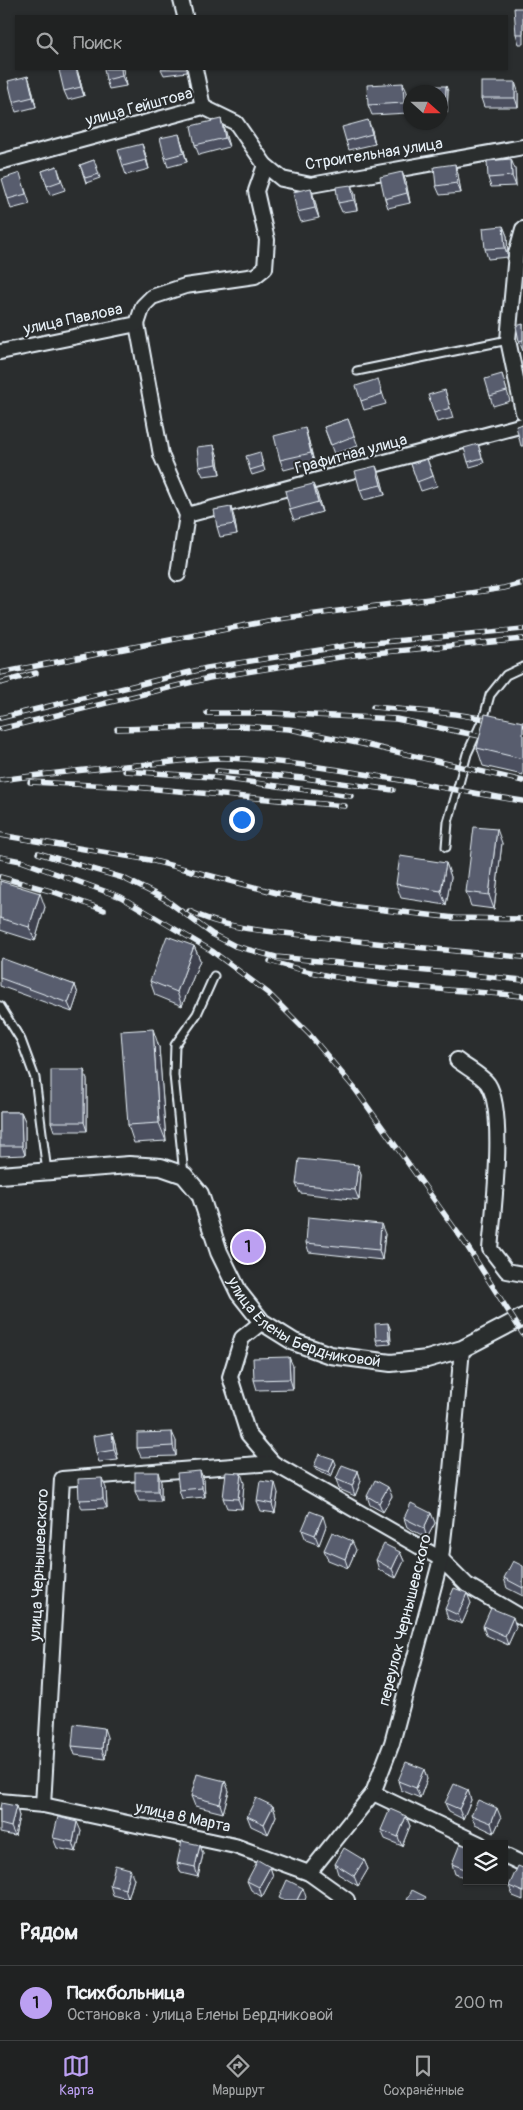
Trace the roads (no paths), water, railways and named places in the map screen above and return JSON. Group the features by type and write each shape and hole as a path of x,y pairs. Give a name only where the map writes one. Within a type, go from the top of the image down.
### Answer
{"street":[{"path":"181,0 185,15"},
{"path":"195,70 203,107"},
{"name":"улица Гейштова","path":"0,162 203,107 236,123 265,165"},
{"name":"Строительная улица","path":"265,165 282,179 310,185 523,148"},
{"name":"улица Павлова","path":"0,352 137,324 142,306 152,297 185,286 255,276 266,268 267,240 256,191 265,165"},
{"path":"523,229 516,254 508,340 523,412"},
{"path":"137,324 161,455 187,515 178,574"},
{"name":"Графитная улица","path":"187,515 295,488 523,424"},
{"path":"457,1060 488,1083 495,1109 497,1171 490,1249 507,1271 523,1274"},
{"path":"0,1175 129,1165 161,1167 184,1175"},
{"name":"улица Елены Бердниковой","path":"184,1175 200,1194 219,1252 239,1293 262,1322 294,1342 330,1355 391,1363 427,1359 462,1349 523,1318"},
{"path":"262,1322 242,1338 230,1377 248,1434 273,1463 441,1559 467,1585 523,1618"},
{"name":"переулок Чернышевского","path":"309,1873 374,1793 392,1743 441,1559 462,1349"},
{"name":"улица Чернышевского","path":"43,1805 62,1478 273,1463"},
{"path":"374,1793 472,1840"},
{"name":"улица 8 Марта","path":"0,1801 43,1805 235,1846 309,1873 347,1900"},
{"path":"508,1857 523,1864"}],"lane":[{"path":"357,371 508,340"},
{"path":"446,847 448,822 468,754 484,717 490,695 506,675 523,667"},
{"path":"184,1175 174,1075 175,1045 197,1014 214,976"},
{"path":"0,1006 21,1040 34,1078 47,1172"}],"railway":[{"path":"0,673 278,619 504,588 523,583"},
{"path":"0,718 207,668 351,645 523,629"},
{"path":"0,729 209,678 353,655 523,639"},
{"path":"0,683 36,673"},
{"path":"373,707 455,714 523,725"},
{"path":"207,713 271,713 396,719 485,737"},
{"path":"117,729 241,726 289,729 523,781"},
{"path":"0,780 101,768 227,758 338,770 523,801"},
{"path":"125,771 212,777 351,796"},
{"path":"217,771 304,778 393,790"},
{"path":"30,782 134,787 345,806"},
{"path":"0,835 150,860 277,893 349,906 455,918 523,919"},
{"path":"38,853 123,878 165,899 212,934 235,946 276,957 523,980"},
{"path":"0,857 21,861 121,897 212,951 268,993 309,1034 355,1089 465,1243 523,1334"},
{"path":"0,877 54,892 104,910"},
{"path":"189,911 218,922 264,931 523,957"},
{"path":"270,961 301,970 363,981 523,996"}],"place":[{"name":"Психбольница","path":"248,1247"}]}
